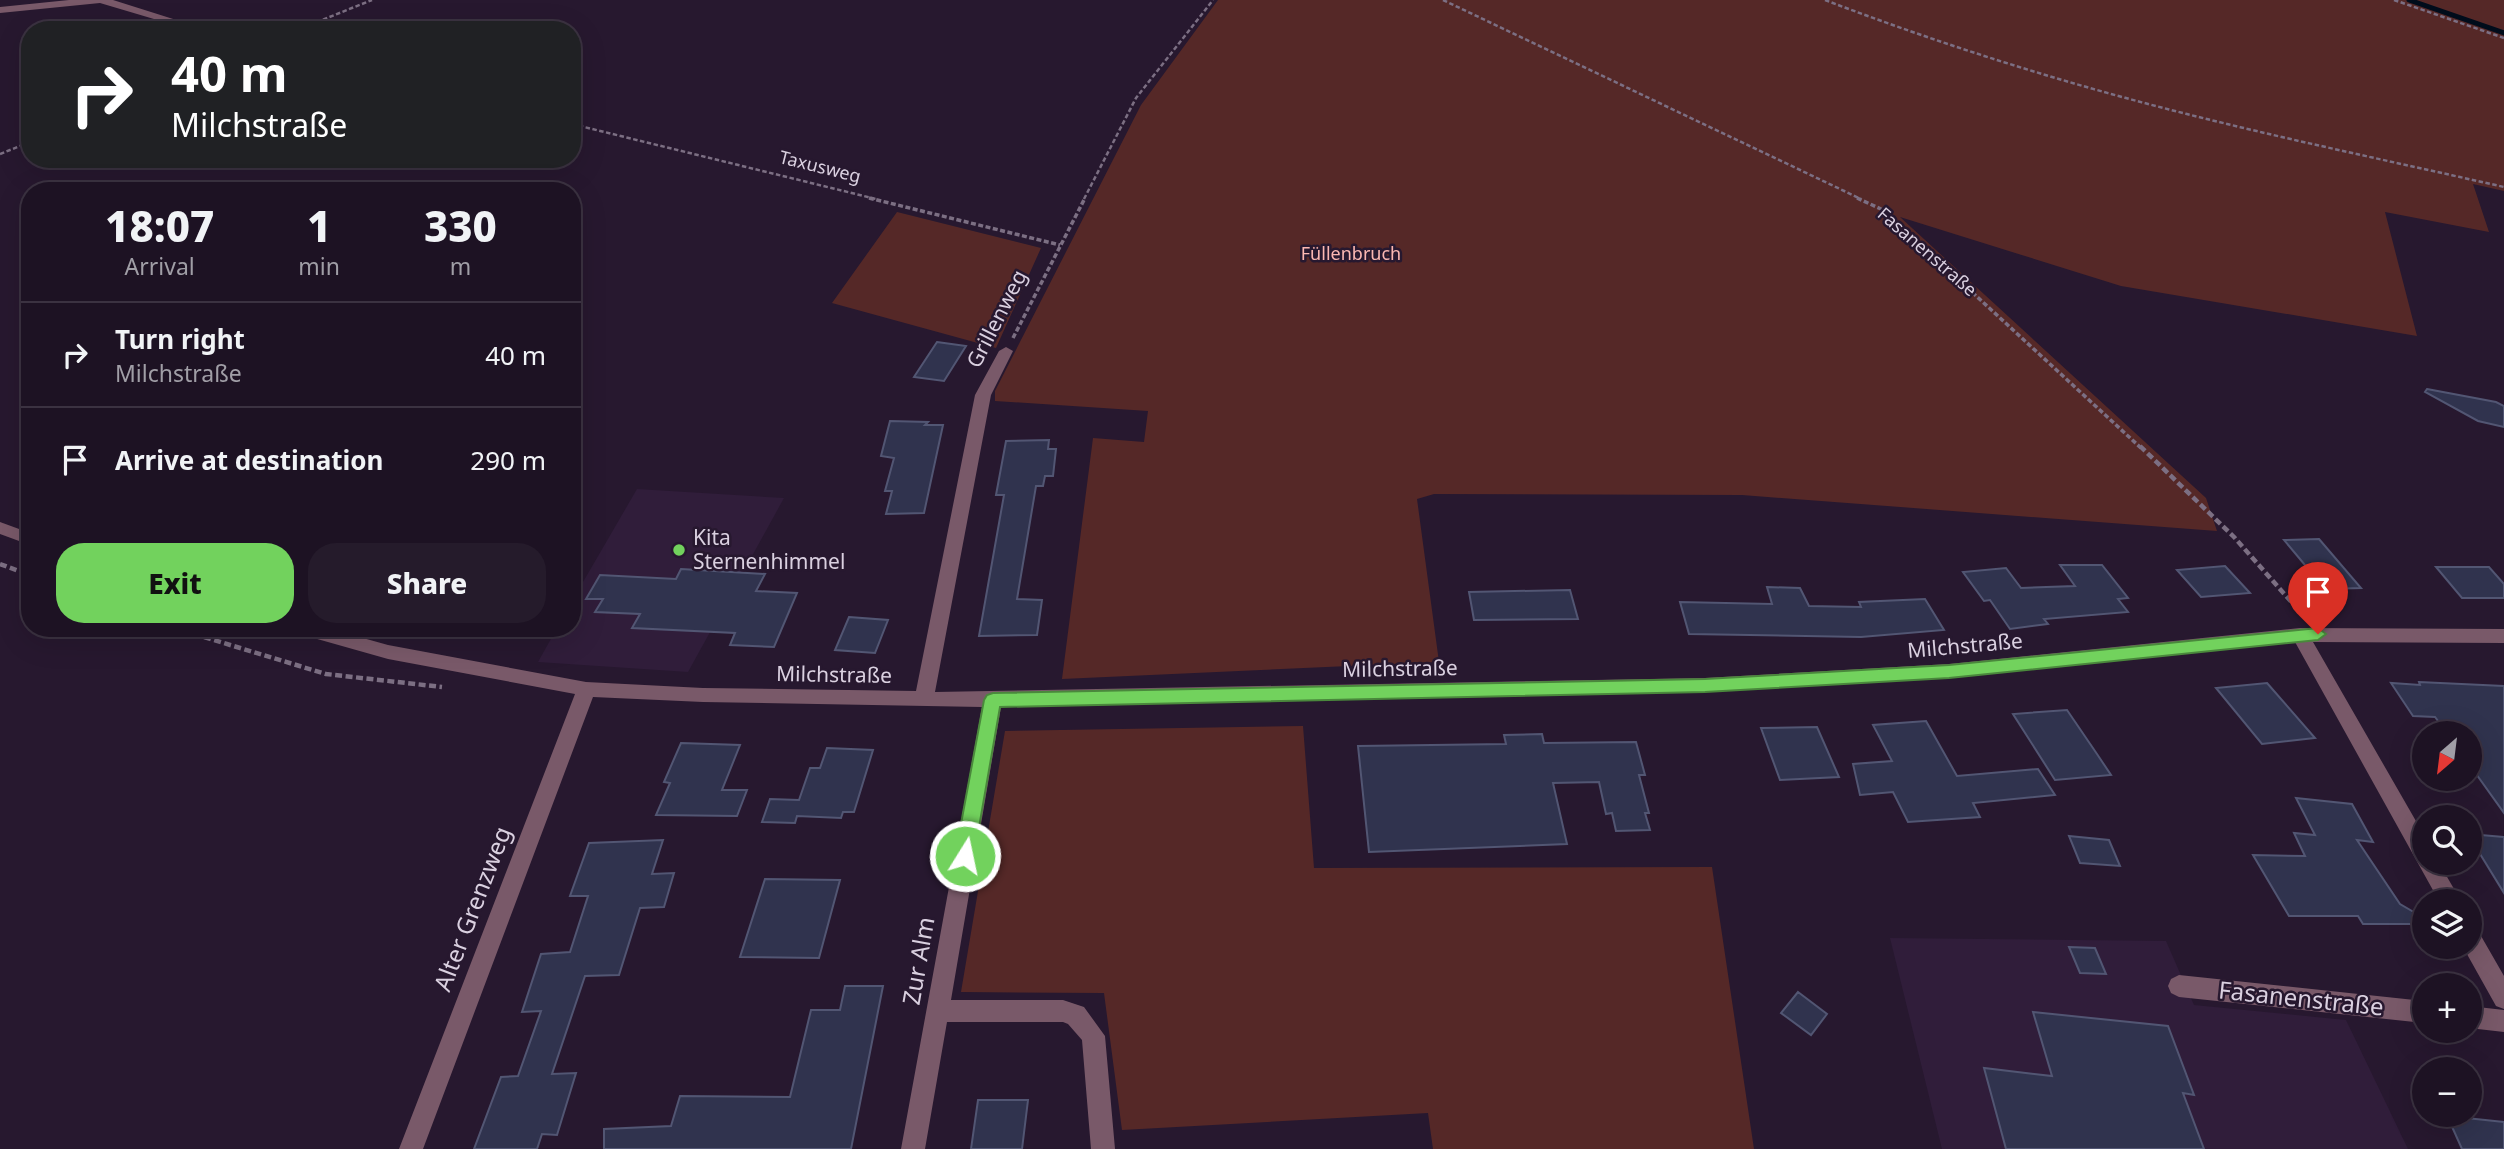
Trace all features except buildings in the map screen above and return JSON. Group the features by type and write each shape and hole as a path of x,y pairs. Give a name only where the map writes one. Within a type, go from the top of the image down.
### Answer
{"street":[{"path":"0,10 100,0 172,21"},
{"name":"Grillenweg","path":"924,700 984,395 1006,351"},
{"path":"0,528 21,536"},
{"path":"2309,634 2412,832"},
{"name":"Milchstraße","path":"334,637 388,652 586,689 703,695 993,700 1705,685 1949,671 2309,634 2504,636"},
{"name":"Alter Grenzweg","path":"411,1149 586,689"},
{"name":"Zur Alm","path":"913,1149 993,700"},
{"path":"2482,959 2504,998"},
{"name":"Fasanenstraße","path":"2179,986 2412,1011"},
{"path":"936,1011 1063,1011 1076,1015 1093,1036 1103,1149"},
{"path":"2482,1018 2504,1021"}],"path":[{"path":"320,21 372,0"},
{"name":"Grillenweg","path":"1006,351 1136,98 1213,0"},
{"name":"Fasanenstraße","path":"1443,0 1882,210 2080,389 2234,537 2309,634"},
{"path":"1825,0 1909,32 2043,75 2180,111 2504,187"},
{"path":"2394,0 2504,38"},
{"name":"Taxusweg","path":"581,126 1060,245"},
{"path":"0,154 21,146"},
{"path":"0,564 21,572"},
{"path":"204,637 326,674 446,687"}],"shaded area":[{"name":"Kita Sternenhimmel","path":"637,489 784,498 688,672 538,662 552,637 581,637 581,585"},
{"path":"1890,938 2166,941 2194,1005 2346,1020 2408,1149 1942,1149"}],"green space":[{"name":"Füllenbruch","path":"1218,0 2504,0 2504,191 2473,184 2489,232 2385,212 2417,336 2121,286 1900,217 2206,498 2217,531 1742,495 1434,494 1417,499 1439,662 1062,679 1093,438 1144,442 1148,411 995,401 995,391 1141,105"},
{"path":"897,212 1041,248 996,348 832,303"},
{"path":"1303,726 1314,868 1712,867 1754,1149 1433,1149 1428,1113 1122,1130 1104,993 961,992 1005,731"}],"waterway":[{"path":"2409,0 2504,33"}],"place":[{"name":"Kita Sternenhimmel","path":"679,550"}],"route":[{"path":"965,856 993,700 1705,685 1949,671 2318,634"}]}
